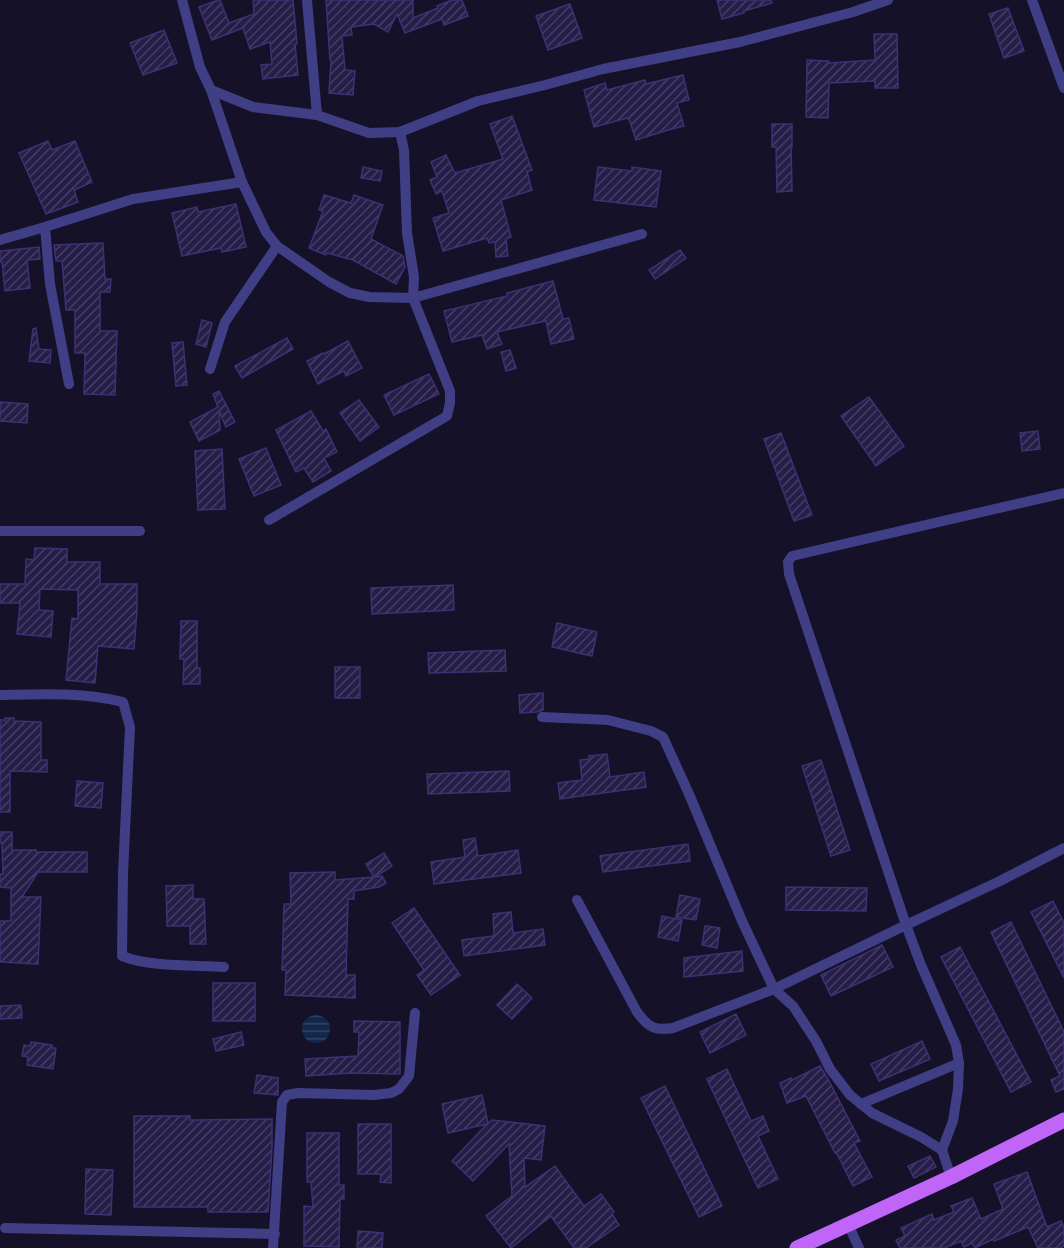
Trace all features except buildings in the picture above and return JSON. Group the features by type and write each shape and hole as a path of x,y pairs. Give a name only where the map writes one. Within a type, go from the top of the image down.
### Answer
{"main road":[{"path":"797,1248 951,1177 1064,1120"}],"street":[{"path":"184,0 200,67 211,90 242,182 266,232 277,246 329,282 350,293 369,297 413,298 642,234"},
{"path":"307,0 316,115"},
{"path":"211,90 253,106 316,115 369,133 400,132 478,101 603,69 740,42 853,12 888,0"},
{"path":"1032,0 1064,88"},
{"path":"269,520 447,416 450,391 413,298 414,277 407,232 404,150 400,132"},
{"path":"0,240 133,199 242,182"},
{"path":"45,227 50,284 69,384"},
{"path":"210,369 225,322 277,246"},
{"path":"951,1177 942,1150 953,1121 958,1089 959,1062 956,1045 906,925 789,574 788,562 792,556 1064,493"},
{"path":"0,531 140,531"},
{"path":"0,695 68,693 123,702 130,727 123,873 122,956 147,962 224,967"},
{"path":"542,717 608,720 651,730 663,737 742,921 774,989 793,1006 816,1041 830,1069 850,1095 872,1113 942,1150"},
{"path":"577,900 637,1012 653,1028 661,1030 673,1028 774,989 1064,849"},
{"path":"273,1248 282,1102 287,1095 298,1092 374,1095 391,1093 399,1089 410,1076 415,1013"},
{"path":"861,1104 959,1062"},
{"path":"848,1224 859,1248"},
{"path":"4,1228 275,1234"}],"water":[{"path":"316,1015 326,1019 330,1029 326,1039 316,1043 306,1039 302,1029 306,1019"}]}
